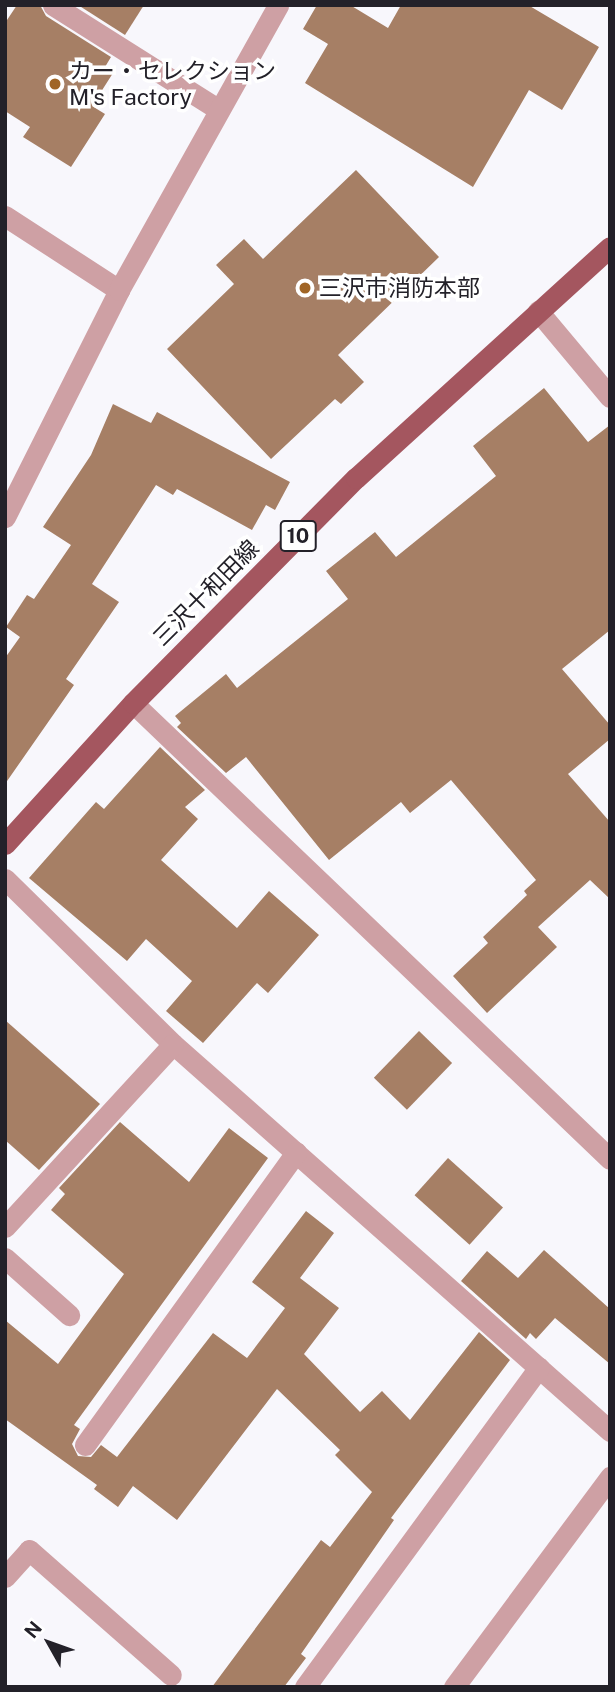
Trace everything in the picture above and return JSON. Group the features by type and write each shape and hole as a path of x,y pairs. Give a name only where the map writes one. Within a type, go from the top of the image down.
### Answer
{"main road":[{"name":"三沢十和田線","path":"5,844 133,703 356,478 610,247"}],"street":[{"path":"53,5 219,110"},
{"path":"5,517 119,289 278,5"},
{"path":"5,216 119,289"},
{"path":"538,311 610,397"},
{"path":"133,703 608,1155"},
{"path":"5,879 173,1044 610,1431"},
{"path":"5,1227 173,1044"},
{"path":"85,1445 296,1152"},
{"path":"5,1258 69,1315"},
{"path":"304,1687 539,1367"},
{"path":"454,1687 610,1477"},
{"path":"5,1577 29,1550 171,1675"}],"building":[{"path":"17,5 40,5 46,16 111,57 105,67 113,73 92,106 105,114 71,167 23,137 30,127 5,111 5,23"},
{"path":"78,5 144,5 125,35"},
{"path":"317,5 350,5 388,28 401,5 528,5 599,47 562,110 529,90 473,187 305,83 328,44 303,29"},
{"path":"356,170 439,257 338,355 364,382 341,404 335,399 271,459 167,349 234,284 216,265 244,239 263,259"},
{"path":"544,388 588,442 610,425 610,630 562,669 610,725 610,739 568,774 610,822 610,899 590,880 538,927 557,947 487,1013 453,976 488,943 483,937 527,895 524,891 536,880 451,780 410,813 401,802 329,860 246,757 226,773 177,727 181,723 175,716 226,674 237,688 348,599 326,571 375,532 396,557 496,476 473,446"},
{"path":"113,404 151,423 157,412 290,482 275,510 266,505 252,530 177,489 173,495 156,485 92,584 119,602 66,679 74,685 5,784 5,658 20,637 6,627 27,595 34,599 71,545 43,527 91,455"},
{"path":"160,747 205,790 185,807 198,819 161,860 237,928 269,891 319,935 268,993 257,983 203,1043 166,1011 192,981 146,939 127,961 29,878 96,802 104,809"},
{"path":"5,1020 100,1104 39,1170 5,1140"},
{"path":"419,1031 452,1063 407,1110 374,1078"},
{"path":"120,1122 189,1182 229,1128 268,1158 74,1425 80,1429 72,1444 78,1456 91,1457 101,1445 117,1457 213,1333 247,1358 285,1308 252,1282 306,1211 334,1233 300,1278 339,1308 304,1354 360,1412 382,1391 410,1420 479,1332 510,1360 391,1518 394,1520 301,1654 306,1658 284,1687 212,1687 321,1540 330,1547 372,1492 335,1455 340,1450 277,1389 177,1520 133,1486 118,1507 94,1489 97,1485 5,1419 5,1320 58,1364 124,1274 51,1210 65,1194 59,1188"},
{"path":"448,1158 503,1208 470,1245 415,1195"},
{"path":"544,1250 610,1309 610,1364 555,1318 536,1339 530,1333 526,1339 461,1281 487,1251 518,1278"}],"place":[{"name":"カー・セレクション M's Factory","path":"55,84"},
{"name":"三沢市消防本部","path":"305,288"}]}
